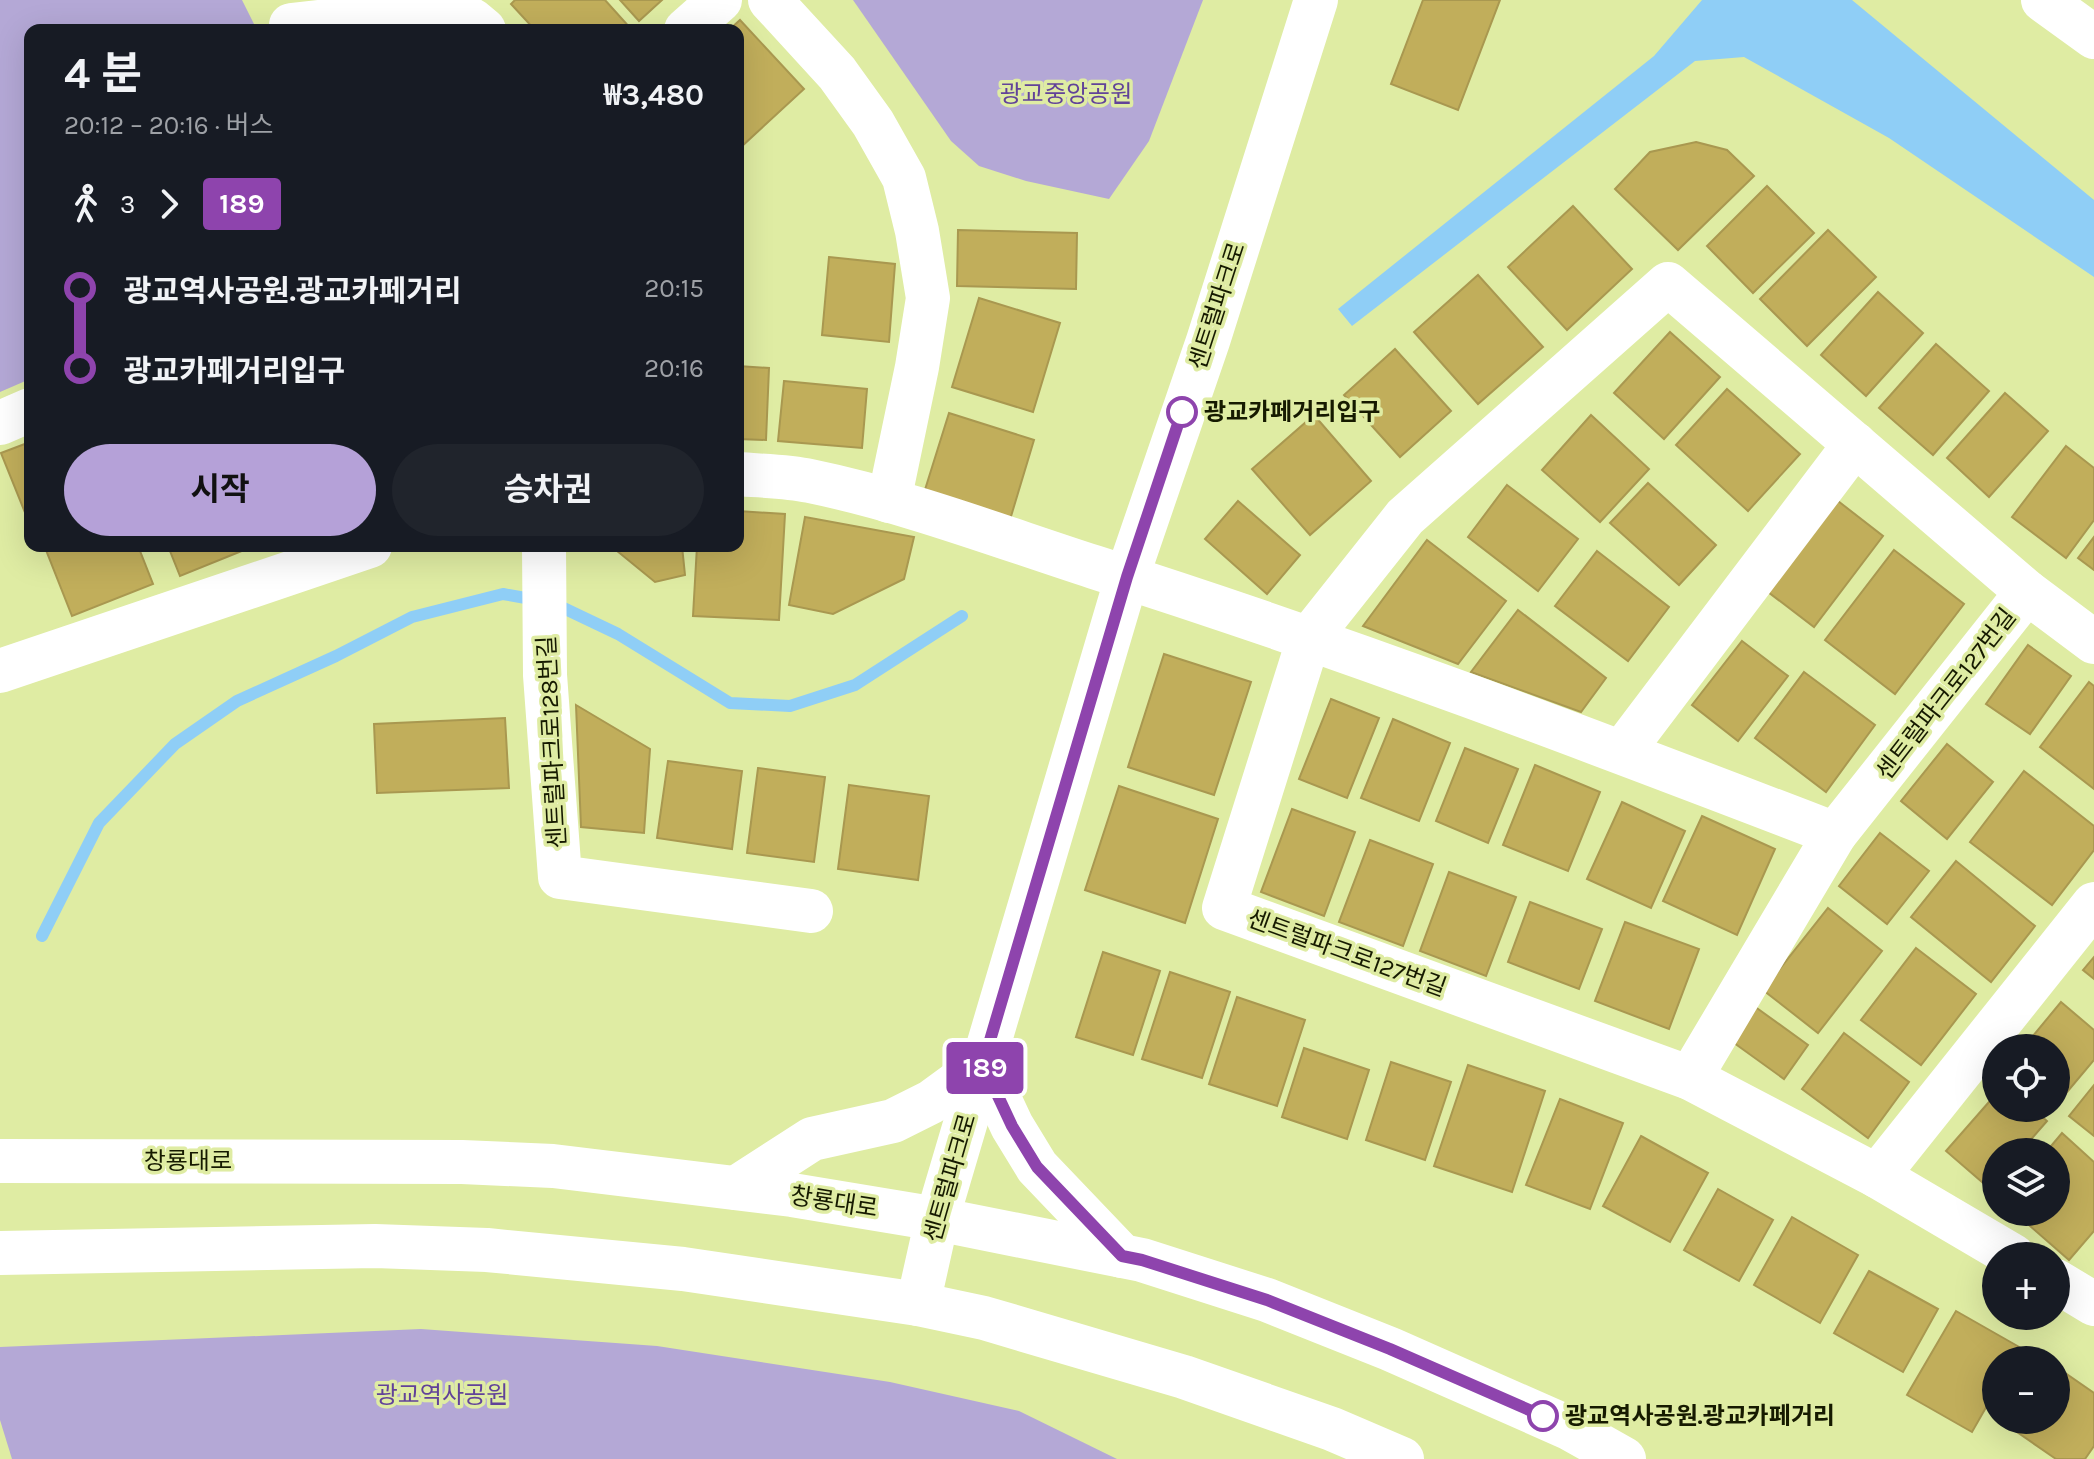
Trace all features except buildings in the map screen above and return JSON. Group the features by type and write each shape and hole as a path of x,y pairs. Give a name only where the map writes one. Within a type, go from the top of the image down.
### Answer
{"street":[{"path":"693,24 720,0"},
{"path":"770,0 837,73 873,123 904,178 917,231 928,298 889,501"},
{"name":"센트럴파크로","path":"918,1304 937,1219 1127,577 1208,341 1316,0"},
{"path":"2043,0 2094,37"},
{"path":"289,18 439,9 477,24"},
{"name":"센트럴파크로127번길","path":"1989,1242 1877,1176 1690,1078 1224,908 1309,638 1405,517 1668,284 2027,592 2094,642"},
{"path":"0,423 24,413"},
{"path":"1622,752 1855,444"},
{"path":"744,475 808,480 889,501 1127,577 1309,638 1622,752 1835,834"},
{"path":"0,671 352,552"},
{"name":"센트럴파크로128번길","path":"544,552 545,675 560,877 811,911"},
{"name":"센트럴파크로127번길","path":"1690,1078 1835,834 2027,592"},
{"path":"1877,1176 2094,904"},
{"path":"736,1188 812,1139 893,1121 931,1102 983,1064 1012,1126 1037,1167 1122,1256"},
{"name":"창룡대로","path":"0,1161 462,1162 553,1166 736,1188 937,1219 1142,1260 1267,1300 1390,1349 1569,1428 1624,1459"},
{"path":"0,1253 375,1246 487,1250 683,1269 918,1304 984,1318 1184,1377 1332,1429 1402,1459"}],"green space":[{"path":"0,0 242,0 254,24 24,24 24,382 0,392"},
{"name":"광교중앙공원","path":"853,0 1203,0 1149,141 1109,199 1026,181 979,166 951,141"},
{"name":"광교역사공원","path":"421,1329 657,1346 890,1382 1019,1411 1117,1459 12,1459 0,1420 0,1347"}],"water":[{"path":"1702,0 1852,0 2094,200 2094,277 1889,138 1744,57 1695,61 1352,326 1338,309 1654,56"}],"waterway":[{"path":"42,936 99,823 175,744 237,701 412,617 503,594 537,600"},
{"path":"555,604 618,634 730,703 790,706 855,685 962,616"}],"bus line":[{"name":"189","path":"1182,412 1127,577 983,1064 1012,1126 1037,1167 1122,1256 1267,1300 1390,1349 1543,1416"}],"place":[{"name":"광교카페거리입구","path":"1182,412"},
{"name":"광교역사공원.광교카페거리","path":"1543,1416"}]}
